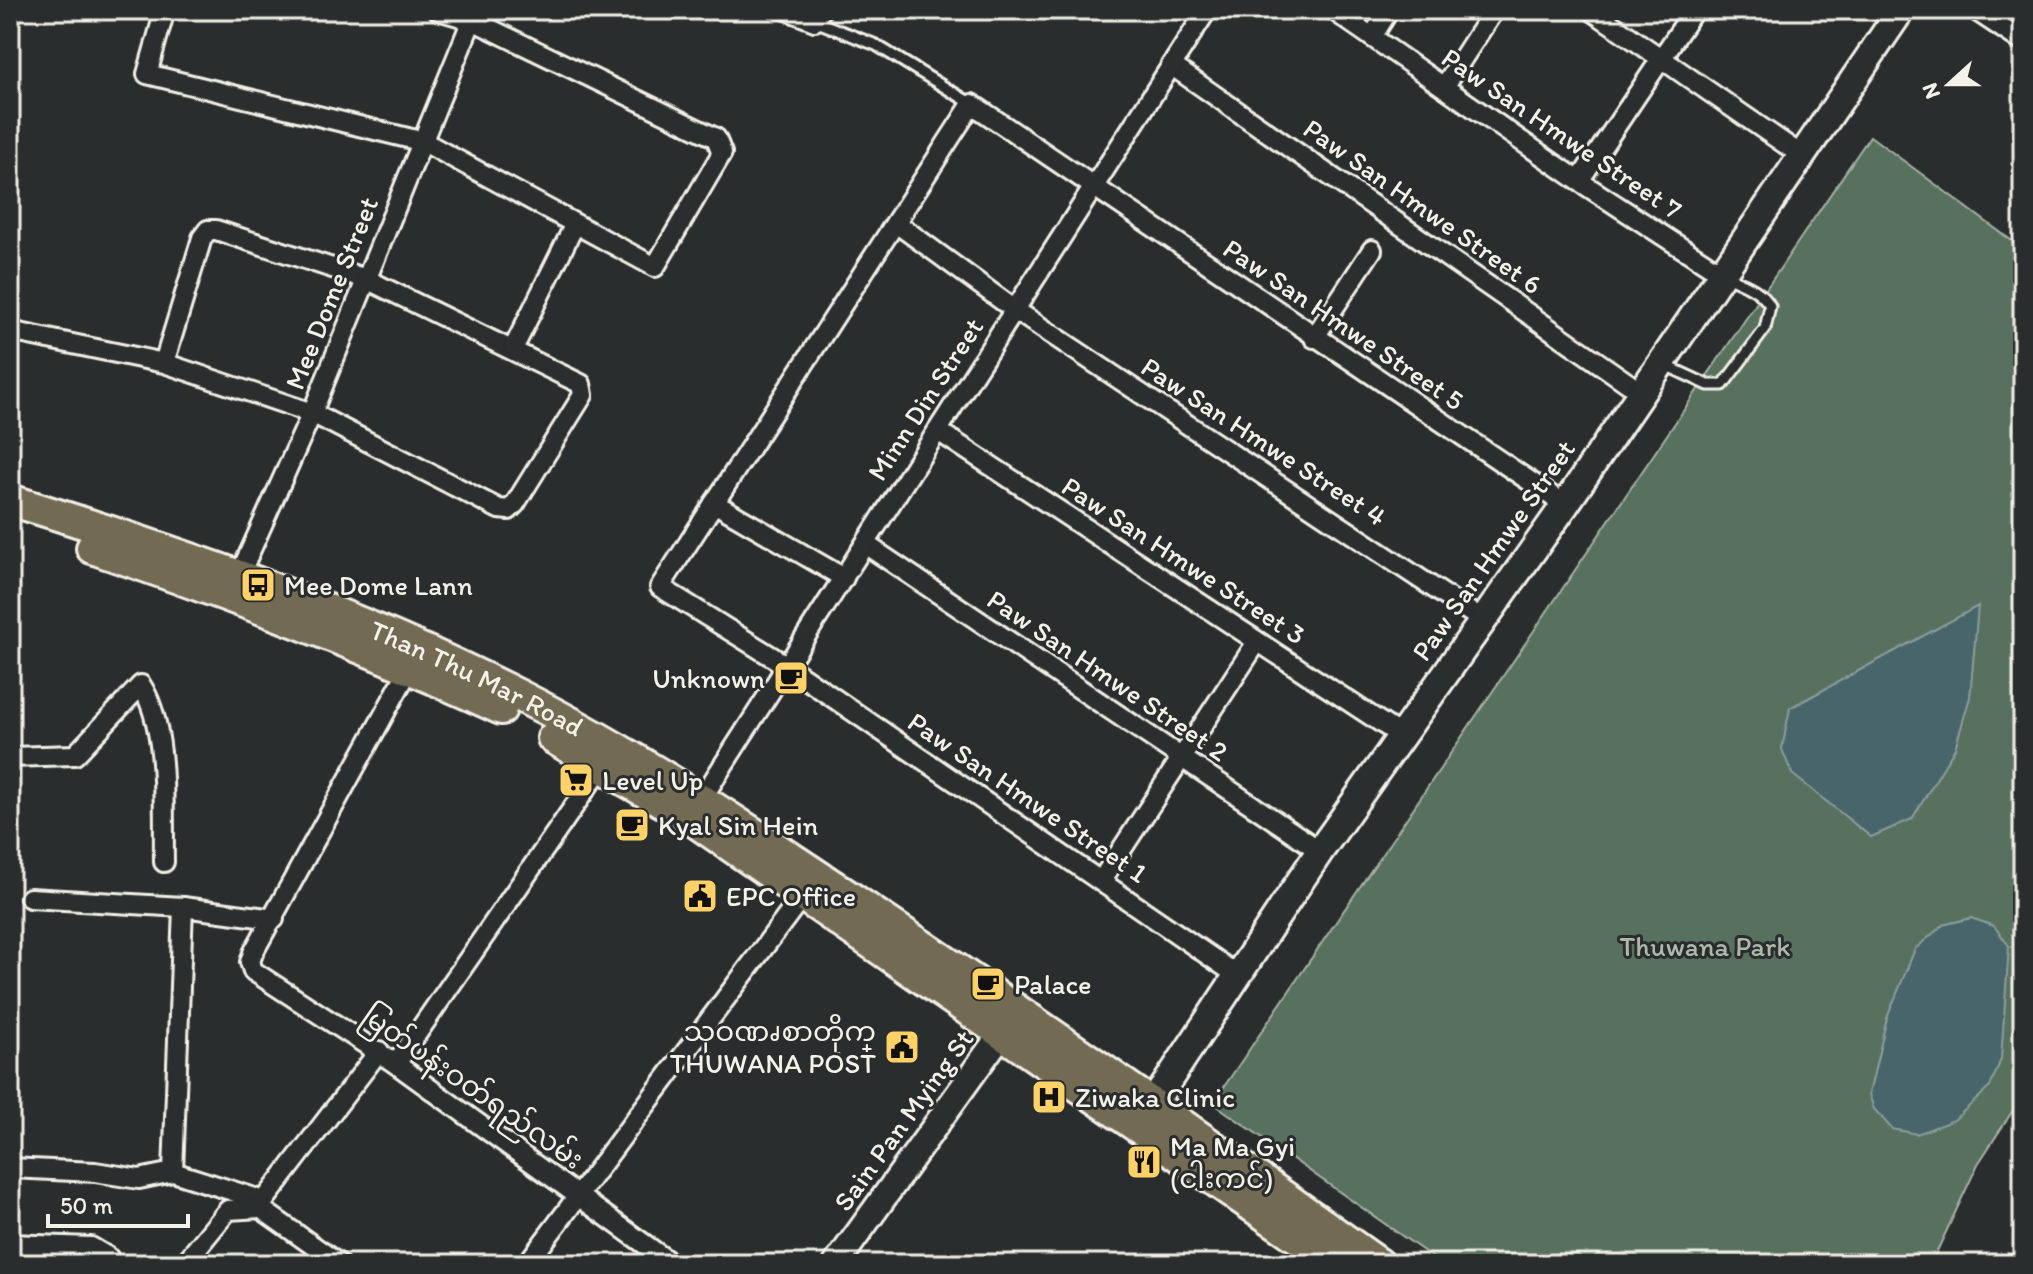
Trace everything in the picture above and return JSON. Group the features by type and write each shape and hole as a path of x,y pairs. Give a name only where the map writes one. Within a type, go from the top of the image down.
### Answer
{"main road":[{"name":"Paw San Hmwe Street","path":"1146,1115 1320,851 1565,505 1901,10"},
{"name":"Than Thu Mar Road","path":"10,500 236,584 416,657 513,715 609,757 696,809 1146,1115 1379,1264"},
{"name":"Than Thu Mar Road","path":"10,521 236,584"},
{"name":"Than Thu Mar Road","path":"1146,1115 1336,1264"}],"street":[{"path":"165,10 147,74 424,142 655,267 722,153 716,138 474,15 438,10"},
{"path":"787,10 818,16"},
{"name":"Minn Din Street","path":"696,809 1207,10"},
{"name":"Paw San Hmwe Street 7","path":"1333,10 1579,181 1722,274"},
{"path":"1372,37 1389,10"},
{"path":"1444,87 1494,10"},
{"path":"1591,10 1801,155"},
{"path":"1579,181 1694,10"},
{"path":"1975,10 2023,42"},
{"name":"Mee Dome Street","path":"236,584 312,413 474,15"},
{"name":"Paw San Hmwe Street 6","path":"1171,65 1642,393"},
{"path":"844,578 714,503 972,104"},
{"name":"Paw San Hmwe Street 5","path":"972,104 1565,505"},
{"name":"Paw San Hmwe Street 4","path":"896,223 1015,310 1482,620"},
{"path":"513,349 575,224"},
{"path":"10,331 164,363 312,413 499,509 509,510 583,395 581,384 366,279 208,230 164,363"},
{"path":"1314,338 1372,250"},
{"name":"Paw San Hmwe Street 3","path":"938,431 1400,735"},
{"name":"Paw San Hmwe Street 1","path":"714,503 661,580 660,587 787,666 1237,975"},
{"name":"Paw San Hmwe Street 2","path":"865,544 1320,851"},
{"path":"1101,881 1257,642"},
{"path":"30,898 183,907 274,919 416,657"},
{"path":"10,757 75,755 141,685 152,701 161,767 164,862"},
{"path":"396,1064 609,757"},
{"path":"527,1264 810,885"},
{"path":"173,1172 183,907"},
{"name":"မြတ်ပန်းဝတ်ရည်လမ်း","path":"274,919 253,953 250,962 253,971 379,1051 672,1264"},
{"name":"Sain Pan Mying St","path":"836,1264 1010,1021"},
{"path":"184,1264 228,1210 262,1204 379,1051"},
{"path":"10,1168 95,1172 139,1179 173,1172 262,1204 339,1264"},
{"path":"10,1244 91,1247 108,1257 107,1264"}],"lane":[{"path":"818,16 876,45 972,104"},
{"path":"1662,364 1708,385 1723,385 1765,329 1770,306 1768,301 1757,291 1722,274"}],"green space":[{"name":"Thuwana Park","path":"1870,136 2023,249 2023,1095 1978,1164 1931,1264 1442,1264 1213,1103"}],"water":[{"path":"1978,606 1970,697 1955,748 1912,819 1871,837 1792,774 1782,749 1790,708"},
{"path":"1971,918 1994,926 2009,946 2001,1059 1990,1087 1954,1120 1917,1134 1892,1129 1874,1109 1869,1094 1887,1018 1915,949 1943,925"}],"place":[{"name":"Mee Dome Lann","path":"258,585"},
{"name":"Unknown","path":"791,678"},
{"name":"Level Up","path":"576,780"},
{"name":"Kyal Sin Hein","path":"632,825"},
{"name":"EPC Office","path":"700,896"},
{"name":"Palace","path":"988,984"},
{"name":"သုဝဏၧစာတိုက္ THUWANA POST","path":"902,1047"},
{"name":"Ziwaka Clinic","path":"1049,1097"},
{"name":"Ma Ma Gyi (ငါးကင်)","path":"1144,1162"}]}
